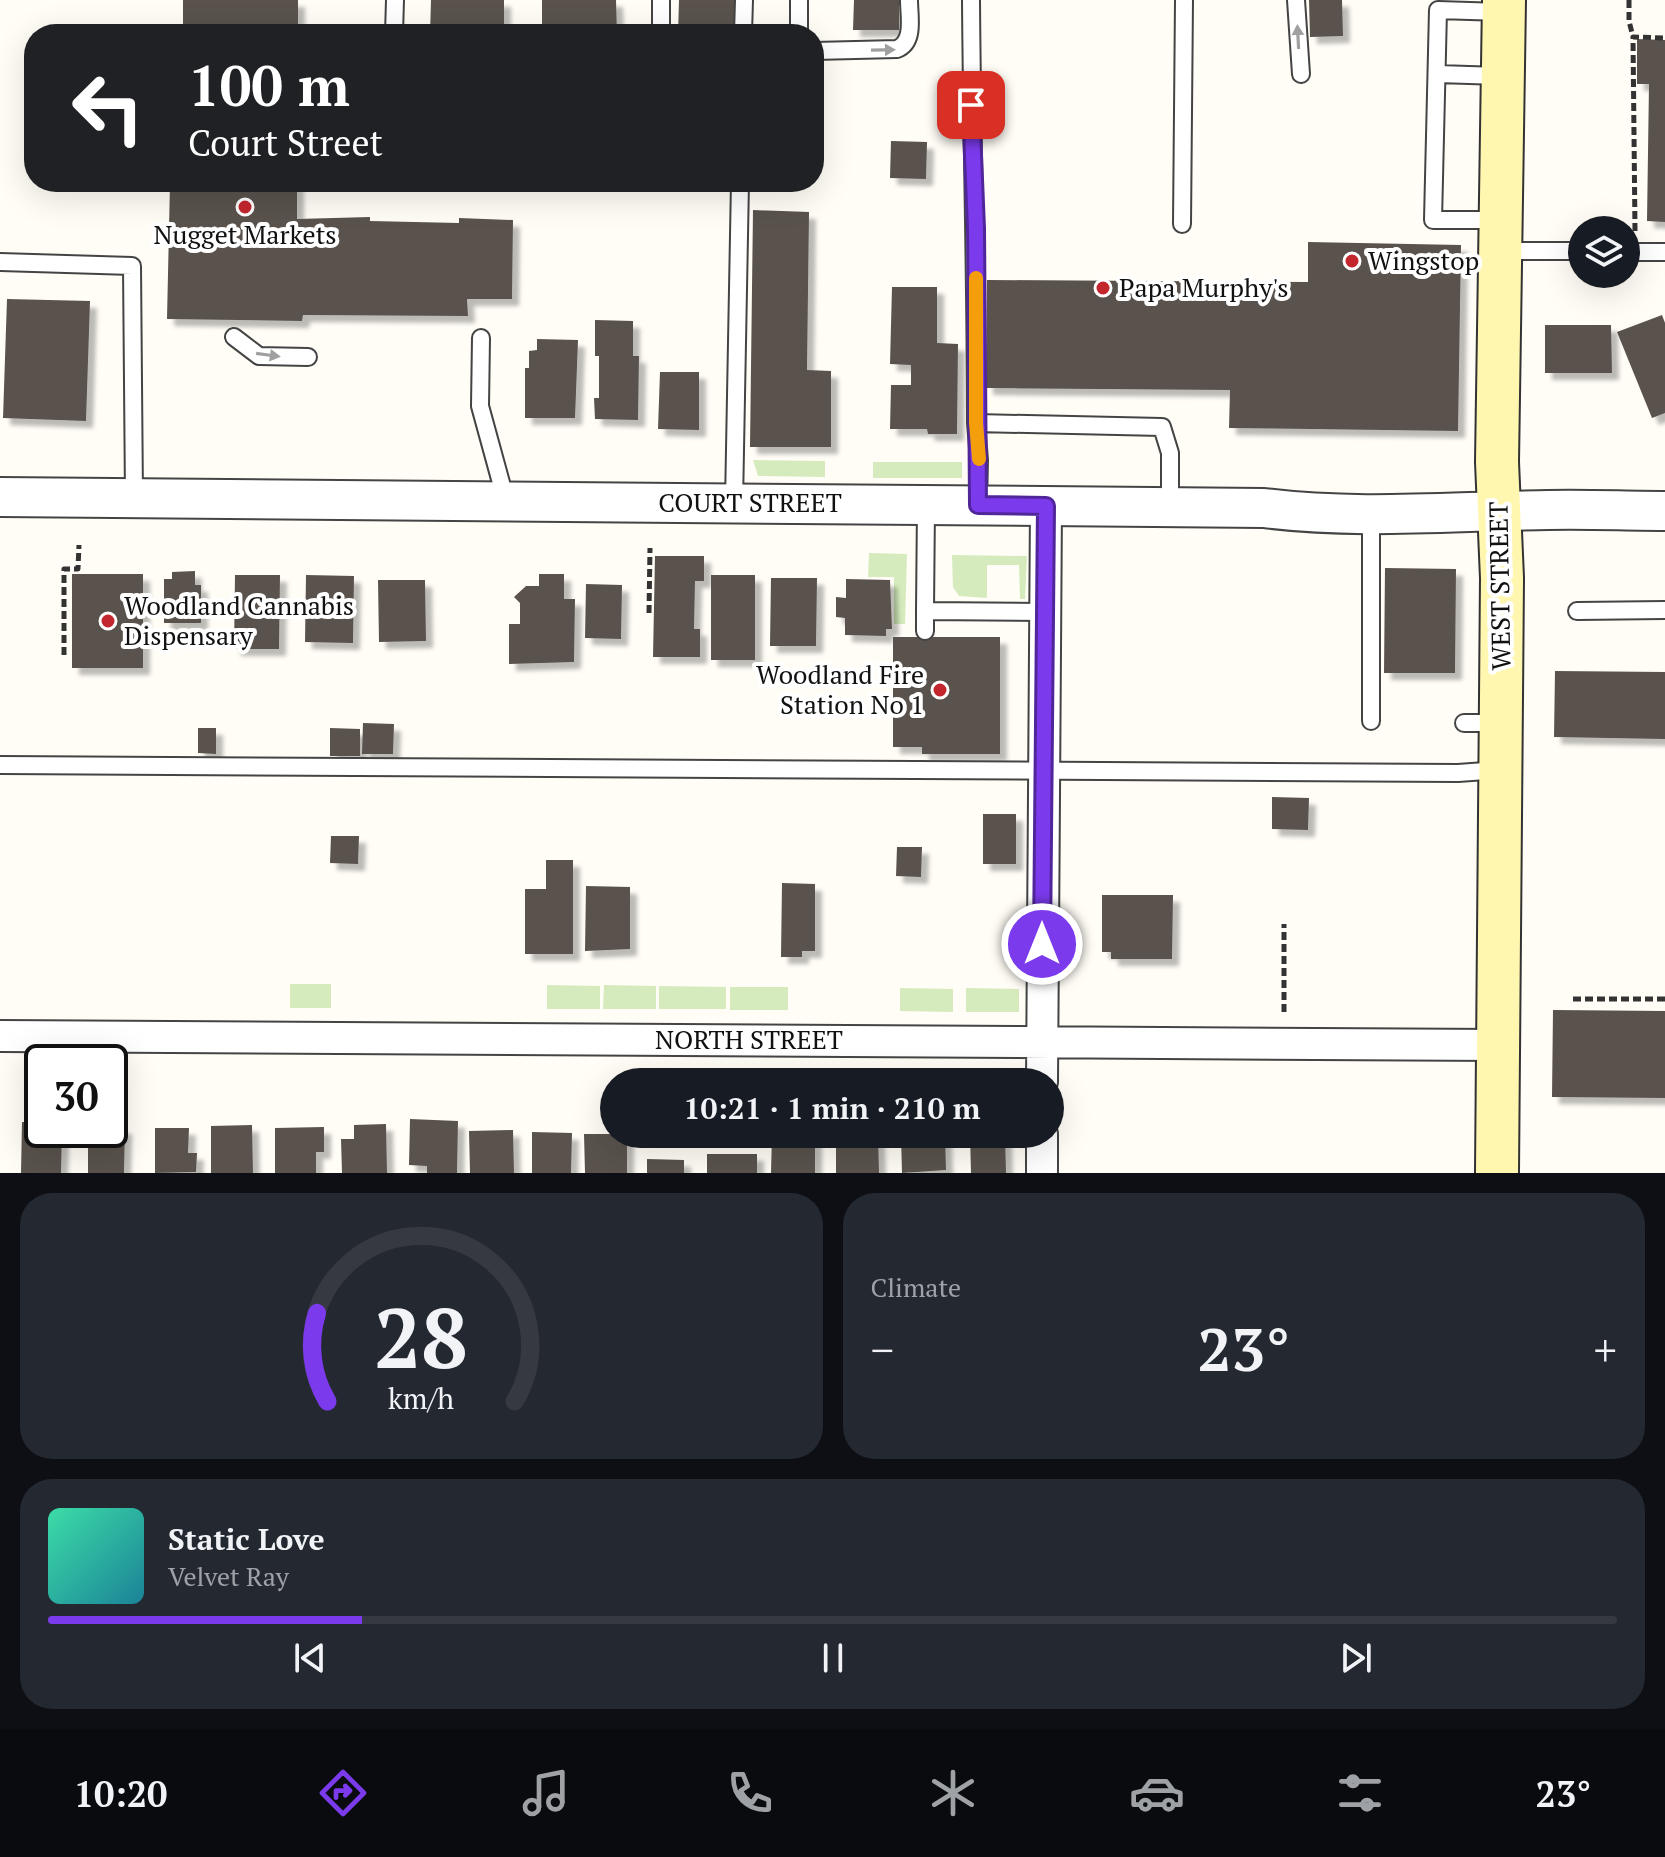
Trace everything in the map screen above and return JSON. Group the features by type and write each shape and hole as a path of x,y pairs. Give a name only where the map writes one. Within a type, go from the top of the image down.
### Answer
{"main road":[{"name":"WEST STREET","path":"1497,1173 1500,770 1482,723 1500,512 1497,462 1504,6"}],"street":[{"name":"COURT STREET","path":"0,497 1264,508 1371,513 1665,511"},
{"path":"1042,1068 1046,506"},
{"name":"NORTH STREET","path":"0,1036 1498,1045"},
{"path":"1042,1148 1042,1173"}],"lane":[{"path":"394,24 395,0"},
{"path":"661,0 661,24"},
{"path":"743,24 744,0"},
{"path":"799,0 799,24"},
{"path":"824,51 897,49 905,46 909,39 909,0"},
{"path":"971,0 978,505"},
{"path":"1182,224 1184,0"},
{"path":"1296,0 1301,74"},
{"path":"1504,6 1437,5 1433,220 1568,248"},
{"path":"1438,74 1503,76"},
{"path":"734,503 740,192"},
{"path":"1640,252 1665,252"},
{"path":"0,262 132,266 134,498"},
{"path":"234,337 259,356 308,357"},
{"path":"481,338 480,406 506,501"},
{"path":"976,423 1162,427 1170,453 1170,507"},
{"path":"925,631 926,505"},
{"path":"1371,513 1371,721"},
{"path":"1577,611 1665,610"},
{"path":"925,611 1045,612"},
{"path":"0,765 1463,773 1500,770"}],"path":[{"path":"1629,0 1633,37 1635,216"},
{"path":"1633,37 1665,38"},
{"path":"64,655 64,569 78,569 79,545"},
{"path":"649,613 650,548"},
{"path":"1284,924 1284,1012"},
{"path":"1573,999 1665,999"}],"green space":[{"path":"753,460 825,461 825,477 758,476"},
{"path":"873,462 962,462 962,478 873,478"},
{"path":"869,553 907,554 905,624 894,624 894,577 868,577"},
{"path":"952,555 1027,556 1025,599 1020,599 1019,565 987,565 987,598 959,596 953,587"},
{"path":"290,984 331,984 331,1008 290,1008"},
{"path":"547,985 600,986 600,1009 547,1009"},
{"path":"604,985 656,986 656,1009 603,1009"},
{"path":"659,986 726,987 726,1009 659,1009"},
{"path":"730,987 788,987 788,1010 730,1010"},
{"path":"900,988 953,989 953,1012 900,1011"},
{"path":"966,988 1019,989 1019,1012 966,1012"}],"building":[{"path":"183,0 298,0 298,24 183,24"},
{"path":"431,0 504,0 504,24 430,24"},
{"path":"542,0 616,0 617,24 542,24"},
{"path":"679,0 739,0 739,24 678,24"},
{"path":"854,0 907,0 907,5 899,5 899,30 853,30"},
{"path":"1309,0 1342,0 1343,36 1310,37"},
{"path":"1637,39 1665,40 1665,222 1647,221 1649,84 1637,84"},
{"path":"891,141 927,142 926,179 890,178"},
{"path":"170,192 297,192 297,219 370,217 370,221 459,223 459,218 513,220 512,299 467,299 468,316 303,315 302,321 167,319"},
{"path":"753,210 809,212 807,370 831,371 831,447 750,447"},
{"path":"1308,242 1461,245 1458,431 1229,428 1230,390 986,388 987,280 1308,282"},
{"path":"892,287 937,287 937,343 958,344 957,434 928,434 927,429 890,429 891,385 911,385 911,365 890,364"},
{"path":"7,299 90,301 86,421 3,418"},
{"path":"1662,315 1665,323 1665,413 1652,418 1617,332"},
{"path":"595,320 633,321 633,356 639,356 638,420 595,419 594,398 599,398 599,356 595,356"},
{"path":"1545,325 1611,325 1612,373 1545,373"},
{"path":"537,339 578,340 575,418 525,418 525,368 529,368 529,351 537,350"},
{"path":"660,372 699,372 699,430 658,429"},
{"path":"655,556 704,556 704,581 695,581 694,629 700,629 700,657 653,657"},
{"path":"1385,568 1456,569 1455,673 1384,673"},
{"path":"195,571 195,585 201,585 201,623 164,623 164,579 172,579 172,572"},
{"name":"Woodland Cannabis Dispensary","path":"72,574 143,574 143,668 72,668"},
{"path":"539,574 564,574 564,599 575,599 574,662 509,664 509,624 520,624 520,603 514,597 526,586 539,586"},
{"path":"235,575 280,575 279,649 234,649"},
{"path":"306,575 354,576 353,643 305,642"},
{"path":"711,575 755,575 755,660 711,660"},
{"path":"771,578 817,578 816,646 770,646"},
{"path":"846,579 890,580 892,629 886,629 886,636 845,635 845,618 836,617 836,597 846,598"},
{"path":"378,580 425,580 426,641 379,642"},
{"path":"586,584 622,585 621,639 585,638"},
{"path":"893,637 1000,637 1000,754 922,754 922,747 893,747"},
{"path":"1555,671 1665,672 1665,739 1554,737"},
{"path":"363,723 394,724 393,754 362,754"},
{"path":"198,728 216,728 216,754 198,753"},
{"path":"330,728 360,729 360,756 330,756"},
{"path":"1272,797 1309,798 1308,830 1272,829"},
{"path":"983,814 1016,814 1016,864 983,864"},
{"path":"331,836 359,836 358,864 330,863"},
{"path":"897,847 922,847 921,877 896,876"},
{"path":"546,860 573,860 573,954 525,954 525,889 546,889"},
{"path":"782,883 815,884 815,951 802,951 802,957 781,957"},
{"path":"586,886 630,887 630,949 585,951"},
{"path":"1102,895 1173,895 1172,959 1111,959 1111,952 1102,952"},
{"path":"1553,1010 1665,1011 1665,1098 1552,1097"},
{"path":"410,1119 458,1121 457,1173 427,1173 427,1166 409,1165"},
{"path":"24,1122 24,1148 62,1148 61,1173 21,1173"},
{"path":"386,1124 387,1173 342,1173 341,1139 354,1139 354,1125"},
{"path":"252,1125 253,1173 211,1173 211,1126"},
{"path":"324,1127 324,1152 316,1152 316,1173 275,1173 275,1128"},
{"path":"155,1128 189,1128 188,1153 197,1153 196,1172 155,1173"},
{"path":"513,1130 514,1173 470,1173 469,1131"},
{"path":"532,1132 572,1133 571,1173 532,1173"},
{"path":"584,1134 600,1134 600,1148 627,1148 627,1173 585,1173"},
{"path":"88,1148 125,1148 124,1173 88,1173"},
{"path":"772,1148 815,1148 815,1173 771,1173"},
{"path":"836,1148 878,1148 879,1173 836,1173"},
{"path":"901,1148 945,1148 946,1170 902,1173"},
{"path":"970,1148 1005,1148 1006,1173 971,1173"},
{"path":"707,1154 757,1154 757,1173 707,1173"},
{"path":"647,1159 684,1160 684,1173 647,1173"}],"slow traffic":[{"path":"976,278 976,423 979,459"}],"place":[{"name":"Nugget Markets","path":"245,207"},
{"name":"Wingstop","path":"1352,261"},
{"name":"Papa Murphy's","path":"1103,288"},
{"name":"Woodland Cannabis Dispensary","path":"108,621"},
{"name":"Woodland Fire Station No 1","path":"940,690"}],"route":[{"path":"971,105 976,229 978,505 1046,506 1042,944"}]}
